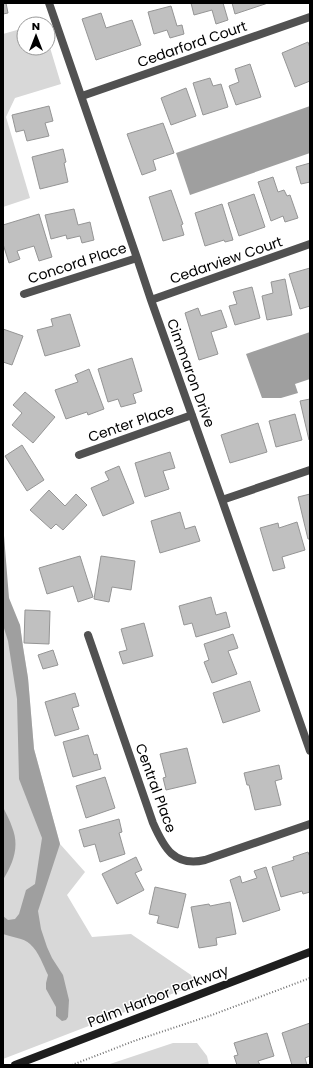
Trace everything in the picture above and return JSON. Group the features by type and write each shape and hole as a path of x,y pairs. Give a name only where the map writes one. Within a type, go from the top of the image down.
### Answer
{"street":[{"name":"Cimmaron Drive","path":"49,3 151,300 310,751"},
{"name":"Cedarford Court","path":"82,96 310,17"},
{"name":"Cedarview Court","path":"151,300 310,244"},
{"name":"Concord Place","path":"24,294 137,258"},
{"name":"Center Place","path":"79,455 192,415"},
{"path":"222,500 310,470"},
{"name":"Central Place","path":"88,635 153,823 163,845 172,855 192,862 205,860 310,824"},
{"name":"Palm Harbor Parkway","path":"15,1065 310,952"}],"path":[{"path":"72,1065 134,1041 310,978"}],"shaded area":[{"path":"16,30 16,56 53,56 61,84 15,98 6,117 30,198 3,207 3,34"},
{"path":"310,106 310,153 190,195 176,153"},
{"path":"310,332 310,379 295,384 298,393 281,398 262,398 246,354"},
{"path":"3,523 9,598 20,625 28,678 34,749 60,844 38,911 41,929 47,947 63,975 69,1000 68,1017 66,1020 62,1021 56,1016 56,1007 46,989 48,975 36,951 24,940 3,934 3,916 8,920 15,919 19,914 26,890 35,884 42,838 19,779 17,699 8,641 3,625"},
{"path":"3,599 20,625 28,678 34,749 60,844 85,872 67,895 92,937 131,934 191,975 195,985 3,1059"},
{"path":"3,807 14,834 15,848 10,867 3,880"},
{"path":"173,1043 197,1043 207,1056 209,1065 107,1065"}],"building":[{"path":"3,3 6,3 8,13 3,14"},
{"path":"191,3 223,3 228,20 216,24 212,10 194,15"},
{"path":"232,3 268,3 235,14"},
{"path":"171,6 177,26 182,25 184,34 170,38 167,30 154,34 148,12"},
{"path":"101,13 106,28 132,20 141,45 96,60 82,19"},
{"path":"308,42 310,48 310,81 295,87 282,53"},
{"path":"250,64 261,97 236,105 229,86 239,82 235,69"},
{"path":"210,78 213,86 221,84 228,107 203,115 193,83"},
{"path":"186,88 196,116 171,125 161,98"},
{"path":"49,106 53,121 45,123 49,136 27,141 24,130 16,132 12,115"},
{"path":"163,123 174,153 153,160 156,170 142,175 127,134"},
{"path":"63,149 68,182 40,189 32,157"},
{"path":"310,163 310,182 301,184 296,167"},
{"path":"273,177 278,192 284,190 287,196 290,195 298,218 285,222 283,216 271,221 258,182"},
{"path":"171,190 183,224 181,225 184,235 163,241 149,197"},
{"path":"254,194 265,227 239,236 228,203"},
{"path":"222,204 233,240 225,242 224,240 205,246 195,213"},
{"path":"74,209 78,225 90,222 94,240 82,243 80,236 67,239 66,235 51,239 45,215"},
{"path":"39,214 52,257 39,261 34,246 17,251 20,259 9,263 3,244 3,225"},
{"path":"310,268 310,306 300,309 289,274"},
{"path":"285,279 292,315 267,320 262,296 273,293 271,282"},
{"path":"252,287 260,318 235,325 229,306 237,304 233,292"},
{"path":"198,308 201,316 221,310 227,327 211,332 218,354 199,360 185,313"},
{"path":"70,314 80,346 45,356 37,330 53,326 51,319"},
{"path":"3,329 23,336 12,365 3,362"},
{"path":"132,358 142,391 133,394 136,403 121,407 118,399 108,402 98,369"},
{"path":"89,369 104,409 88,415 87,412 66,419 55,390 78,382 75,375"},
{"path":"25,392 55,417 33,443 12,425 22,413 13,405"},
{"path":"310,399 310,440 309,440 300,401"},
{"path":"295,414 302,440 276,447 269,421"},
{"path":"258,423 267,452 230,463 221,435"},
{"path":"22,445 44,480 27,491 5,456"},
{"path":"170,452 175,468 163,471 169,489 145,497 135,463"},
{"path":"119,466 134,503 103,516 91,488 109,480 105,472"},
{"path":"49,490 65,506 76,494 87,505 63,530 56,524 51,529 30,510"},
{"path":"310,494 310,539 308,539 298,497"},
{"path":"180,512 185,529 195,526 200,541 160,553 151,521"},
{"path":"297,522 305,550 282,557 285,568 273,571 260,528 278,523 279,528"},
{"path":"80,556 93,597 78,602 73,586 47,594 39,568"},
{"path":"101,556 135,561 131,590 112,587 109,602 94,599"},
{"path":"211,597 216,615 226,612 230,627 196,637 192,623 184,625 179,606"},
{"path":"25,610 50,611 49,644 24,643"},
{"path":"144,623 153,656 123,664 119,652 127,650 121,629"},
{"path":"233,634 238,648 228,651 237,674 212,683 204,662 209,660 204,644"},
{"path":"53,650 58,665 43,669 38,655"},
{"path":"250,681 260,711 223,723 213,693"},
{"path":"75,693 79,706 72,708 79,729 55,736 45,702"},
{"path":"88,735 94,755 97,754 101,769 73,777 63,742"},
{"path":"187,748 196,783 166,790 163,778 166,777 160,754"},
{"path":"279,765 282,779 275,781 281,805 255,810 249,785 247,785 244,773"},
{"path":"105,777 115,808 86,818 76,786"},
{"path":"119,819 122,832 119,833 125,854 100,862 95,844 84,847 79,830"},
{"path":"308,852 310,857 310,892 303,894 302,891 281,897 272,867 294,860 293,857"},
{"path":"136,857 142,870 135,873 144,890 117,904 102,874"},
{"path":"266,867 280,910 243,922 230,880 240,876 242,883 257,878 254,871"},
{"path":"155,887 186,894 178,928 157,923 159,916 149,914"},
{"path":"230,902 236,934 216,938 217,945 199,948 191,907 209,904 210,906"},
{"path":"310,1023 310,1056 305,1058 307,1065 292,1065 282,1033"},
{"path":"267,1033 274,1056 258,1061 260,1065 237,1065 234,1056 238,1055 234,1043"}]}
